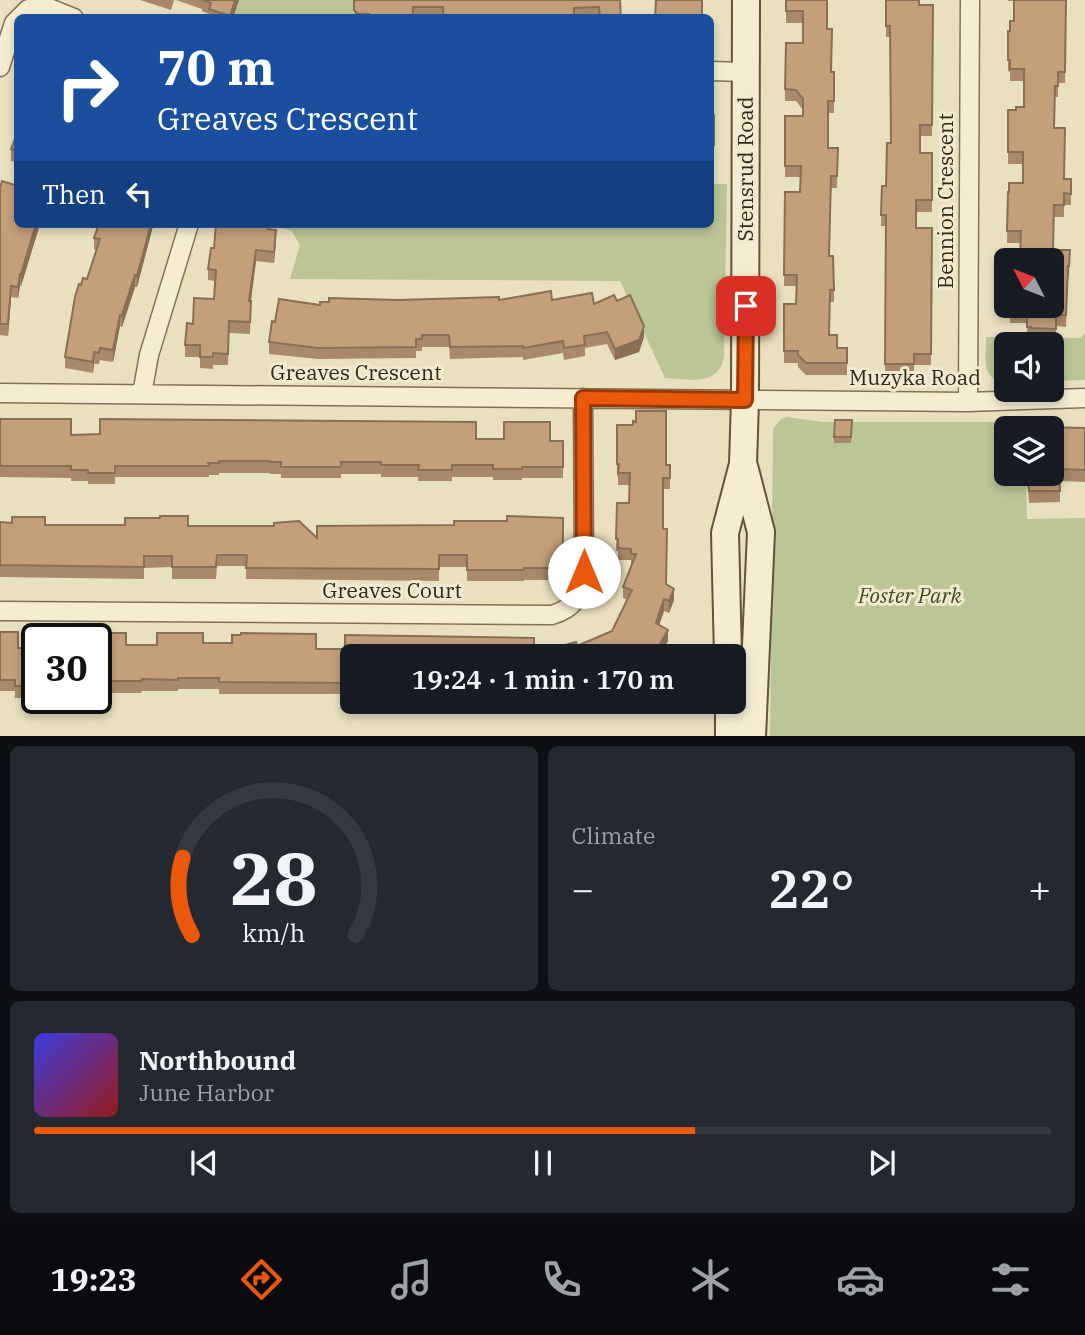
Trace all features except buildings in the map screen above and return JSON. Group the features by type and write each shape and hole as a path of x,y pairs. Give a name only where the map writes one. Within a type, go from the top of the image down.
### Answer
{"street":[{"name":"Stensrud Road","path":"728,644 725,533 743,464 745,400 746,0"},
{"name":"Bennion Crescent","path":"968,402 970,0"},
{"path":"22,14 28,9 44,6 64,14"},
{"path":"0,67 14,23"},
{"path":"714,72 746,72"},
{"path":"142,394 149,355 188,228"},
{"name":"Greaves Crescent","path":"0,393 712,399"},
{"name":"Greaves Court","path":"0,611 552,615 567,610 577,597 584,572 583,398"},
{"name":"Muzyka Road","path":"712,399 968,402 1085,398"},
{"name":"Stensrud Road","path":"739,727 761,532 743,464"}],"green space":[{"path":"236,0 353,0 353,14 232,14"},
{"path":"714,184 727,184 724,357 721,367 716,373 702,379 665,378 620,281 290,279 300,245 291,230 276,228 714,228"},
{"path":"1085,333 1085,380 1064,381 1064,338 1080,338"},
{"path":"986,337 994,337 994,378 986,366"},
{"name":"Foster Park","path":"787,417 823,422 994,422 994,486 1026,486 1027,519 1085,518 1085,736 770,736 773,429 781,419"}],"route":[{"path":"584,572 583,398 745,400 746,306"}]}
